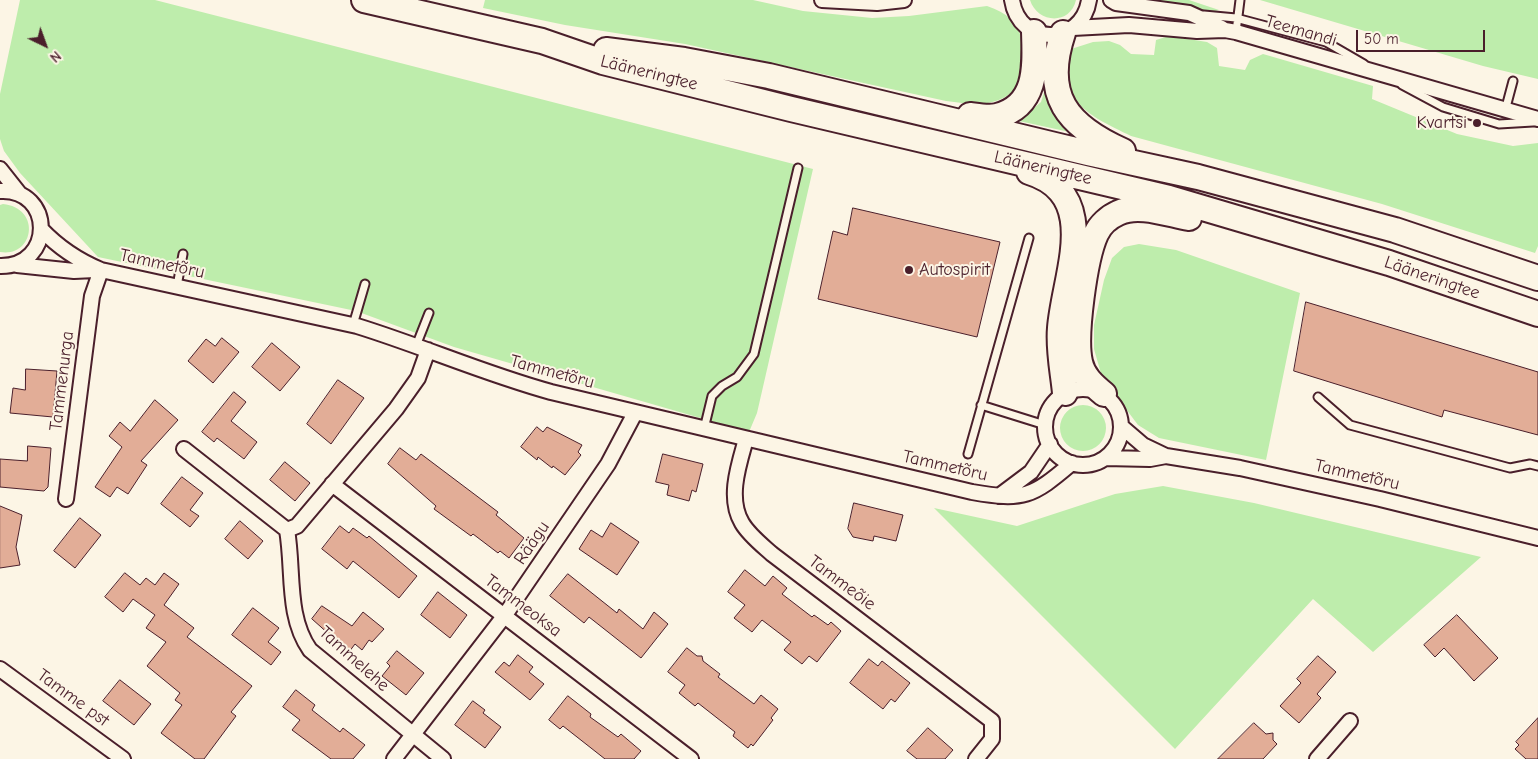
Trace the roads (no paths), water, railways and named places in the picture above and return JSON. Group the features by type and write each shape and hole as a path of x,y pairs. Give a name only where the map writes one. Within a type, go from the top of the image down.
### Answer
{"highway":[{"name":"Lääneringtee","path":"364,0 542,41 604,62 943,145 1106,182 1314,240 1389,263 1538,314"},
{"path":"1068,30 1054,70 1057,91 1072,117 1086,132 1110,145 1132,155 1166,164 1198,177"},
{"path":"926,113 996,117 1008,112 1023,99 1031,86 1036,64 1034,32"},
{"name":"Lääneringtee","path":"542,41 684,60 769,76 1088,153 1198,177 1394,230 1538,278"},
{"path":"943,145 1038,175 1063,193 1071,207 1075,228 1060,329 1065,393"},
{"path":"1104,394 1089,382 1080,362 1078,343 1079,323 1091,250 1096,233 1105,222 1118,213 1131,209 1145,210 1314,240"}],"street":[{"path":"822,0 878,3 904,0"},
{"path":"1068,30 1082,19 1089,0"},
{"name":"Teemandi","path":"1111,0 1116,3 1188,13 1384,76 1505,111"},
{"path":"1009,3 1025,26 1034,32"},
{"name":"Teemandi","path":"1034,32 1044,35 1068,30 1129,25 1197,31 1232,27"},
{"path":"1505,111 1538,120"},
{"path":"0,169 19,193 36,208 41,229 40,240 34,251 16,265"},
{"path":"0,190 19,193"},
{"name":"Tammetõru","path":"41,229 63,250 101,270"},
{"name":"Tammetõru","path":"0,266 16,265 74,270 101,270 353,325 422,348 507,380 746,439 999,496 1029,495 1046,486 1072,463"},
{"name":"Tammenurga","path":"66,499 92,296 101,270"},
{"path":"184,449 287,530 297,526 396,410 418,378 422,348"},
{"path":"1085,388 1104,394 1114,403 1120,414 1122,427 1119,440 1105,458 1083,465 1061,458 1050,444 1045,425 1048,412 1055,401 1065,393 1085,388"},
{"name":"Räägu","path":"394,759 505,615 608,464 636,413"},
{"name":"Tammetõru","path":"1122,427 1143,445 1166,456 1240,468 1446,514 1538,538"},
{"name":"Tammeõie","path":"746,439 736,477 737,509 741,523 772,554 992,721 992,738 976,759"},
{"name":"Tammetõru","path":"999,496 1031,472 1050,444"},
{"name":"Tammetõru","path":"1105,458 1150,459 1166,456"},
{"name":"Tammeoksa","path":"332,484 691,759"},
{"name":"Tammelehe","path":"287,530 295,617 303,640 320,659 412,736 443,759"},
{"name":"Tamme pst","path":"0,669 123,759"},
{"path":"1317,759 1350,721"}],"lane":[{"path":"1232,27 1240,0"},
{"path":"1384,76 1443,107 1499,124 1538,120"},
{"path":"1505,111 1513,81"},
{"path":"704,429 712,396 722,386 737,377 754,354 798,168"},
{"path":"968,454 1029,238"},
{"path":"177,286 183,254"},
{"path":"353,325 365,284"},
{"path":"422,348 429,313"},
{"path":"1318,396 1350,425 1510,468 1530,464 1538,466"},
{"path":"981,406 1045,425"}],"place":[{"name":"Kvartsi","path":"1477,123"},
{"name":"Autospirit","path":"909,270"}]}
